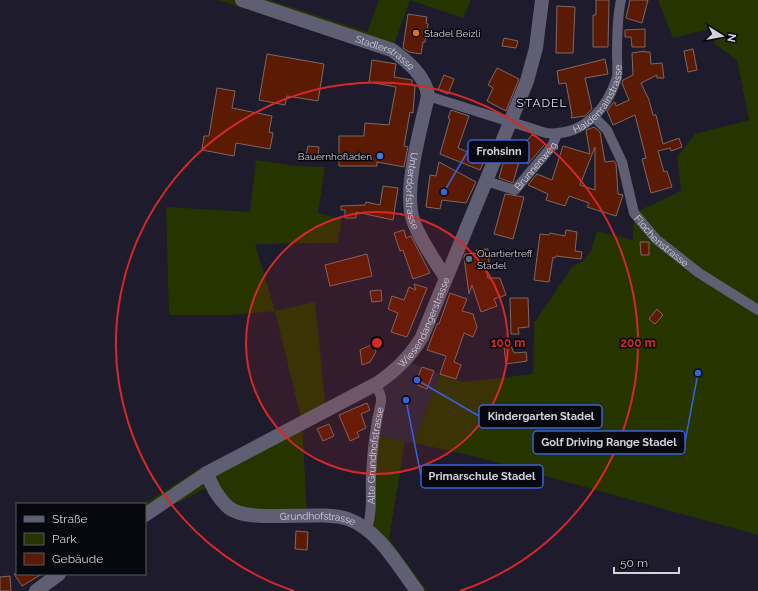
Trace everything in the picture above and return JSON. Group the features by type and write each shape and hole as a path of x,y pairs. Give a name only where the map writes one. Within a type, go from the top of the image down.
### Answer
{"main road":[{"name":"Stadlerstrasse","path":"242,0 392,50 409,63 426,88 428,96"},
{"name":"Wiesendangerstrasse","path":"146,514 207,473 376,384 399,367 416,348 527,81 536,48 542,0"},
{"name":"Unterdorfstrasse","path":"428,96 413,169 410,208 413,221 446,278"},
{"name":"Grundhofstrasse","path":"207,473 211,485 229,508 247,514 330,515 348,519 367,528 388,551 417,591"},
{"path":"36,591 58,575"}],"street":[{"name":"Haldenrainstrasse","path":"511,122 546,133 557,134 586,124 595,118 606,100 617,76 617,26 621,0"},
{"path":"428,96 511,122"},
{"name":"Flochenstrasse","path":"595,118 607,130 622,162 634,213 656,239 699,273 758,310"},
{"name":"Brunnenweg","path":"486,181 515,190 552,146 557,134"},
{"name":"Alte Grundhofstrasse","path":"367,528 371,516 371,477 374,435 381,402 381,397 376,384"}],"shaded area":[{"path":"411,363 440,374 414,443 374,435 381,402 376,384"}],"green space":[{"path":"218,0 269,0 367,32 379,0 410,0 392,50 344,40"},
{"path":"410,0 471,0 463,18"},
{"path":"658,0 758,0 758,535 473,456 414,443 440,374 463,382 533,374 534,323 573,266 583,261 591,251 597,231 633,240 634,213 681,191 677,157 695,134 749,120 737,60 715,44 713,28 673,38"},
{"path":"256,160 296,166 325,167 318,213 342,219 338,243 255,244 275,311 231,315 169,315 166,207 250,212"},
{"path":"315,302 326,410 302,423 307,515 247,515 211,485 178,503 173,497 146,514 146,503 202,467 207,473 302,422 275,311"},
{"path":"374,435 405,441 389,539 427,591 417,591 367,528"}],"building":[{"path":"596,0 609,0 608,47 593,47 593,15 596,15"},
{"path":"630,0 648,0 642,23 626,18"},
{"path":"557,6 575,7 573,53 556,53"},
{"name":"Stadel Beizli","path":"408,14 427,17 426,23 428,24 421,54 409,52 403,48"},
{"path":"645,29 645,47 632,47 631,37 625,37 625,30"},
{"path":"504,38 518,41 516,48 502,46"},
{"path":"693,49 697,70 688,72 684,51"},
{"path":"645,51 650,52 651,64 662,63 664,78 657,78 657,75 641,83 649,100 653,115 656,115 663,144 679,138 682,147 671,151 670,148 658,151 664,172 667,171 672,187 651,193 642,159 646,158 635,115 613,125 607,111 615,102 616,106 629,100 622,83 623,80 633,75 632,53"},
{"path":"267,54 324,64 318,101 287,96 285,105 259,100"},
{"path":"605,59 608,74 585,78 592,109 585,116 571,118 572,115 566,83 559,84 557,71"},
{"path":"372,60 396,64 394,77 412,80 412,85 415,86 413,113 410,112 404,146 408,147 404,167 377,162 377,166 339,166 339,136 364,136 365,123 389,125 396,87 369,82"},
{"path":"497,68 519,79 506,111 487,101 493,88 488,85"},
{"path":"444,75 454,79 448,94 438,90"},
{"path":"217,88 235,91 232,108 272,116 269,132 273,133 270,149 236,143 234,156 202,150 204,136 209,136"},
{"path":"451,110 469,116 458,148 485,159 480,170 440,154 450,119 448,118"},
{"path":"594,127 600,132 605,162 614,161 616,164 618,194 623,195 616,216 587,207 589,203 569,196 565,206 546,200 548,194 528,185 537,174 552,180 563,146 590,154 586,130","holes":["595,147 595,190 580,185"]},
{"path":"532,135 537,137 545,144 528,164 520,158 513,183 499,178 505,156 511,158"},
{"path":"308,146 319,147 318,157 306,156"},
{"path":"439,162 476,182 466,203 442,200 440,209 426,207 430,175 436,176"},
{"path":"383,186 398,188 393,220 356,212 356,218 345,218 345,210 341,210 341,206 365,205 366,202 380,205"},
{"path":"505,194 524,197 513,239 494,234"},
{"path":"404,230 406,238 411,236 430,273 413,279 403,250 400,251 394,233"},
{"path":"566,230 577,232 575,251 582,252 581,259 556,256 555,258 553,257 549,282 534,280 540,234 549,235 550,233 565,236"},
{"path":"640,242 649,242 649,255 641,255"},
{"path":"488,249 489,264 485,264 488,278 500,278 506,295 494,299 497,306 481,312 472,285 469,294 464,257 465,254 477,253 476,250"},
{"path":"367,254 372,276 330,286 325,265"},
{"path":"414,284 427,288 407,337 391,332 398,313 388,309 392,296 404,300 409,287 416,290"},
{"path":"381,290 382,301 372,302 370,291"},
{"path":"450,293 467,299 462,311 473,314 477,327 473,337 464,333 454,362 461,365 456,379 440,374 446,356 427,350 437,324 439,324"},
{"path":"510,298 528,298 529,327 518,328 519,334 511,334"},
{"path":"657,309 663,315 655,324 649,319"},
{"path":"373,344 376,352 370,362 362,365 360,350"},
{"path":"511,346 514,353 526,352 527,361 506,364 504,347"},
{"path":"422,367 434,371 427,389 415,384"},
{"path":"367,403 370,410 361,414 366,428 357,432 359,437 350,441 339,415"},
{"path":"329,424 334,436 323,441 317,429"},
{"path":"296,531 308,532 307,550 295,549"},
{"path":"14,574 40,575 22,586"},
{"path":"10,576 11,591 0,591 0,577"}],"place":[{"name":"Stadel Beizli","path":"416,33"},
{"name":"Bauernhofladen","path":"380,156"},
{"name":"Frohsinn","path":"444,192"},
{"name":"Quartiertreff Stadel","path":"469,259"},
{"name":"Golf Driving Range Stadel","path":"698,373"},
{"name":"Kindergarten Stadel","path":"417,380"},
{"name":"Primarschule Stadel","path":"406,400"}],"district":[{"name":"STADEL","path":"542,103"}]}
